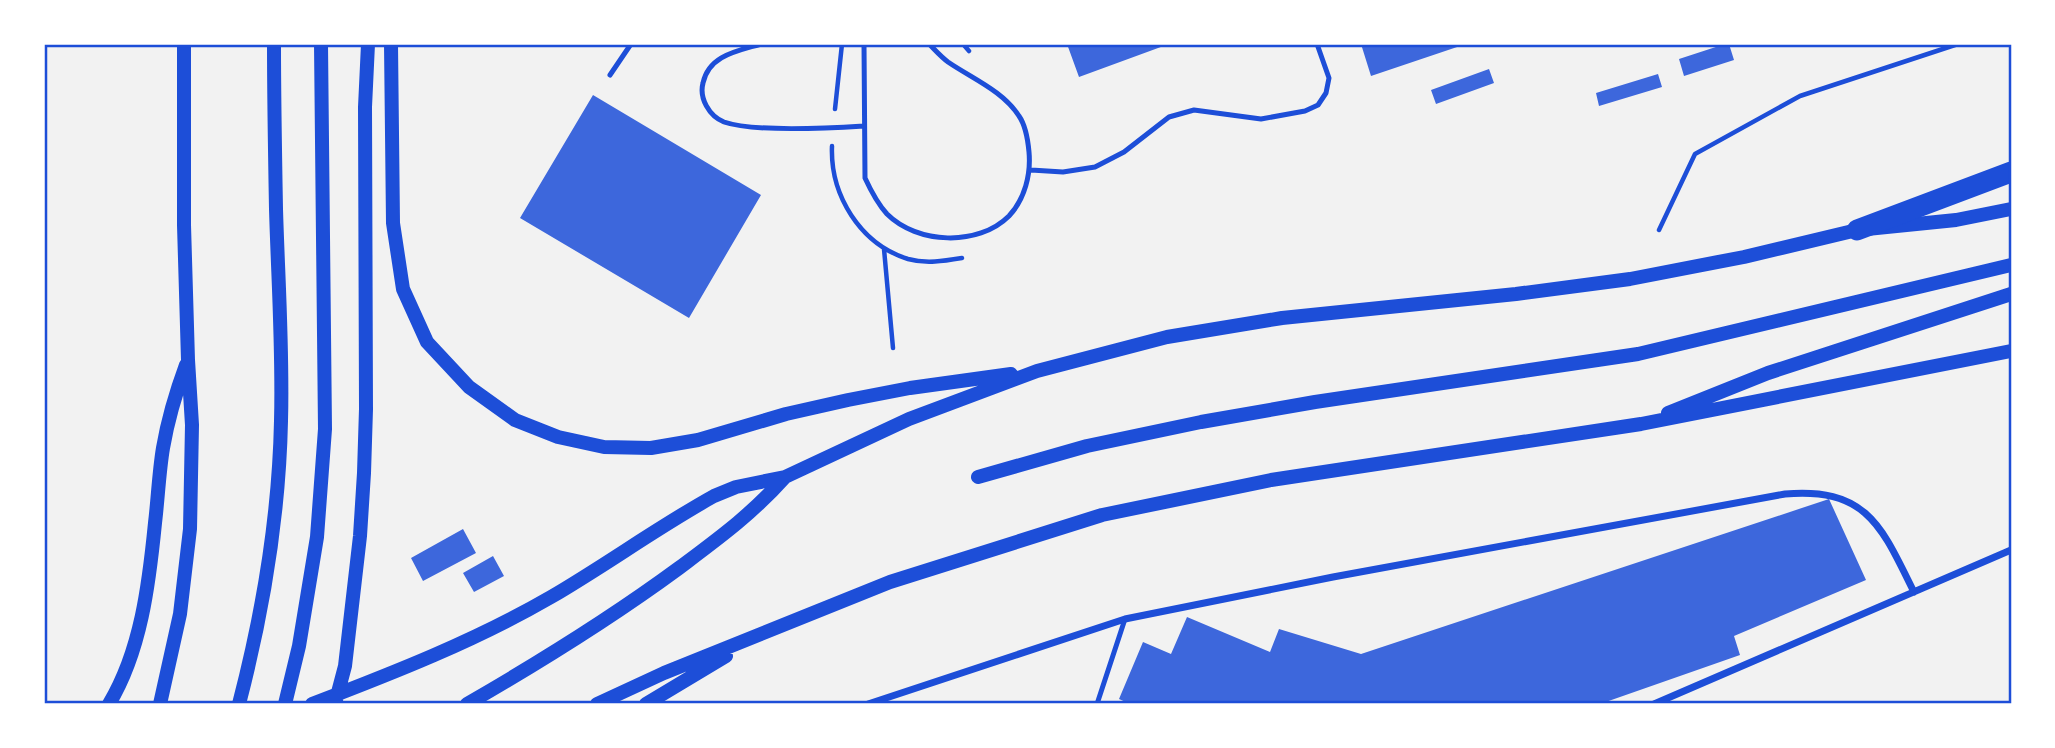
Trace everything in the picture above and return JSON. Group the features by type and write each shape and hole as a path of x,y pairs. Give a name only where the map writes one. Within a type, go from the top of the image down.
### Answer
{"highway":[{"path":"1857,230 2011,172"}],"main road":[{"path":"160,704 180,614 190,529 192,425 184,198 184,44"},
{"path":"239,704 257,636 273,530 281,423 274,44"},
{"path":"285,704 299,646 317,537 325,429 326,318 321,44"},
{"path":"334,701 345,666 364,473 365,107 368,44"},
{"path":"391,44 393,223 403,289 427,342 469,387 515,420 558,436 604,447 651,448 698,440 786,414 848,400 911,388 1037,371"},
{"path":"312,704 334,701 473,638 548,599 713,496 736,486 785,477 909,419 1037,371 1167,337 1282,318 1400,307 1630,279 1744,257 1857,230 1945,222 2011,209"},
{"path":"978,477 1087,446 1201,422 1315,402 1638,354 2011,265"},
{"path":"1641,424 1768,373 2011,294"},
{"path":"597,704 664,673 890,582 1102,515 1271,480 1641,424 2008,353"},
{"path":"109,704 132,652 143,610 162,451 177,390 188,360"},
{"path":"467,704 548,658 630,604 730,531 785,477"},
{"path":"646,704 761,635"}],"street":[{"path":"868,704 1125,618 1785,494 1808,492 1830,495 1852,503 1870,516 1885,533 1914,592"},
{"path":"1654,704 2011,550"}],"lane":[{"path":"610,75 631,44"},
{"path":"734,44 740,51"},
{"path":"761,44 714,60 706,72 702,86 704,100 711,113 723,121 737,124 833,128 864,126"},
{"path":"864,44 865,178 874,198 888,215 905,228 926,236 948,238 969,235 991,228 1009,216 1023,194 1031,170 1029,145 1022,120 1009,101 947,61 929,44"},
{"path":"1031,170 1063,172 1095,167 1124,152 1169,117 1194,110 1261,119 1305,111 1318,105 1326,93 1329,78 1317,44"},
{"path":"1097,704 1125,618"}],"path":[{"path":"842,44 832,157 836,184 847,209 863,231 884,249 910,260 939,262 968,257"},
{"path":"963,44 976,59"},
{"path":"1659,230 1695,153 1800,96 1958,44"},
{"path":"884,249 893,348"}],"building":[{"path":"1067,44 1169,44 1079,77"},
{"path":"1361,44 1466,44 1371,76"},
{"path":"1729,44 1734,60 1684,76 1679,59"},
{"path":"1489,69 1494,83 1436,104 1431,90"},
{"path":"1658,74 1662,87 1599,106 1596,93"},
{"path":"593,95 761,195 689,318 520,218"},
{"path":"1829,499 1866,580 1734,636 1740,655 1600,704 1130,704 1119,699 1143,642 1171,654 1187,617 1270,652 1279,629 1361,654"},
{"path":"463,529 476,553 423,581 411,558"},
{"path":"493,556 504,576 474,592 463,573"}]}
